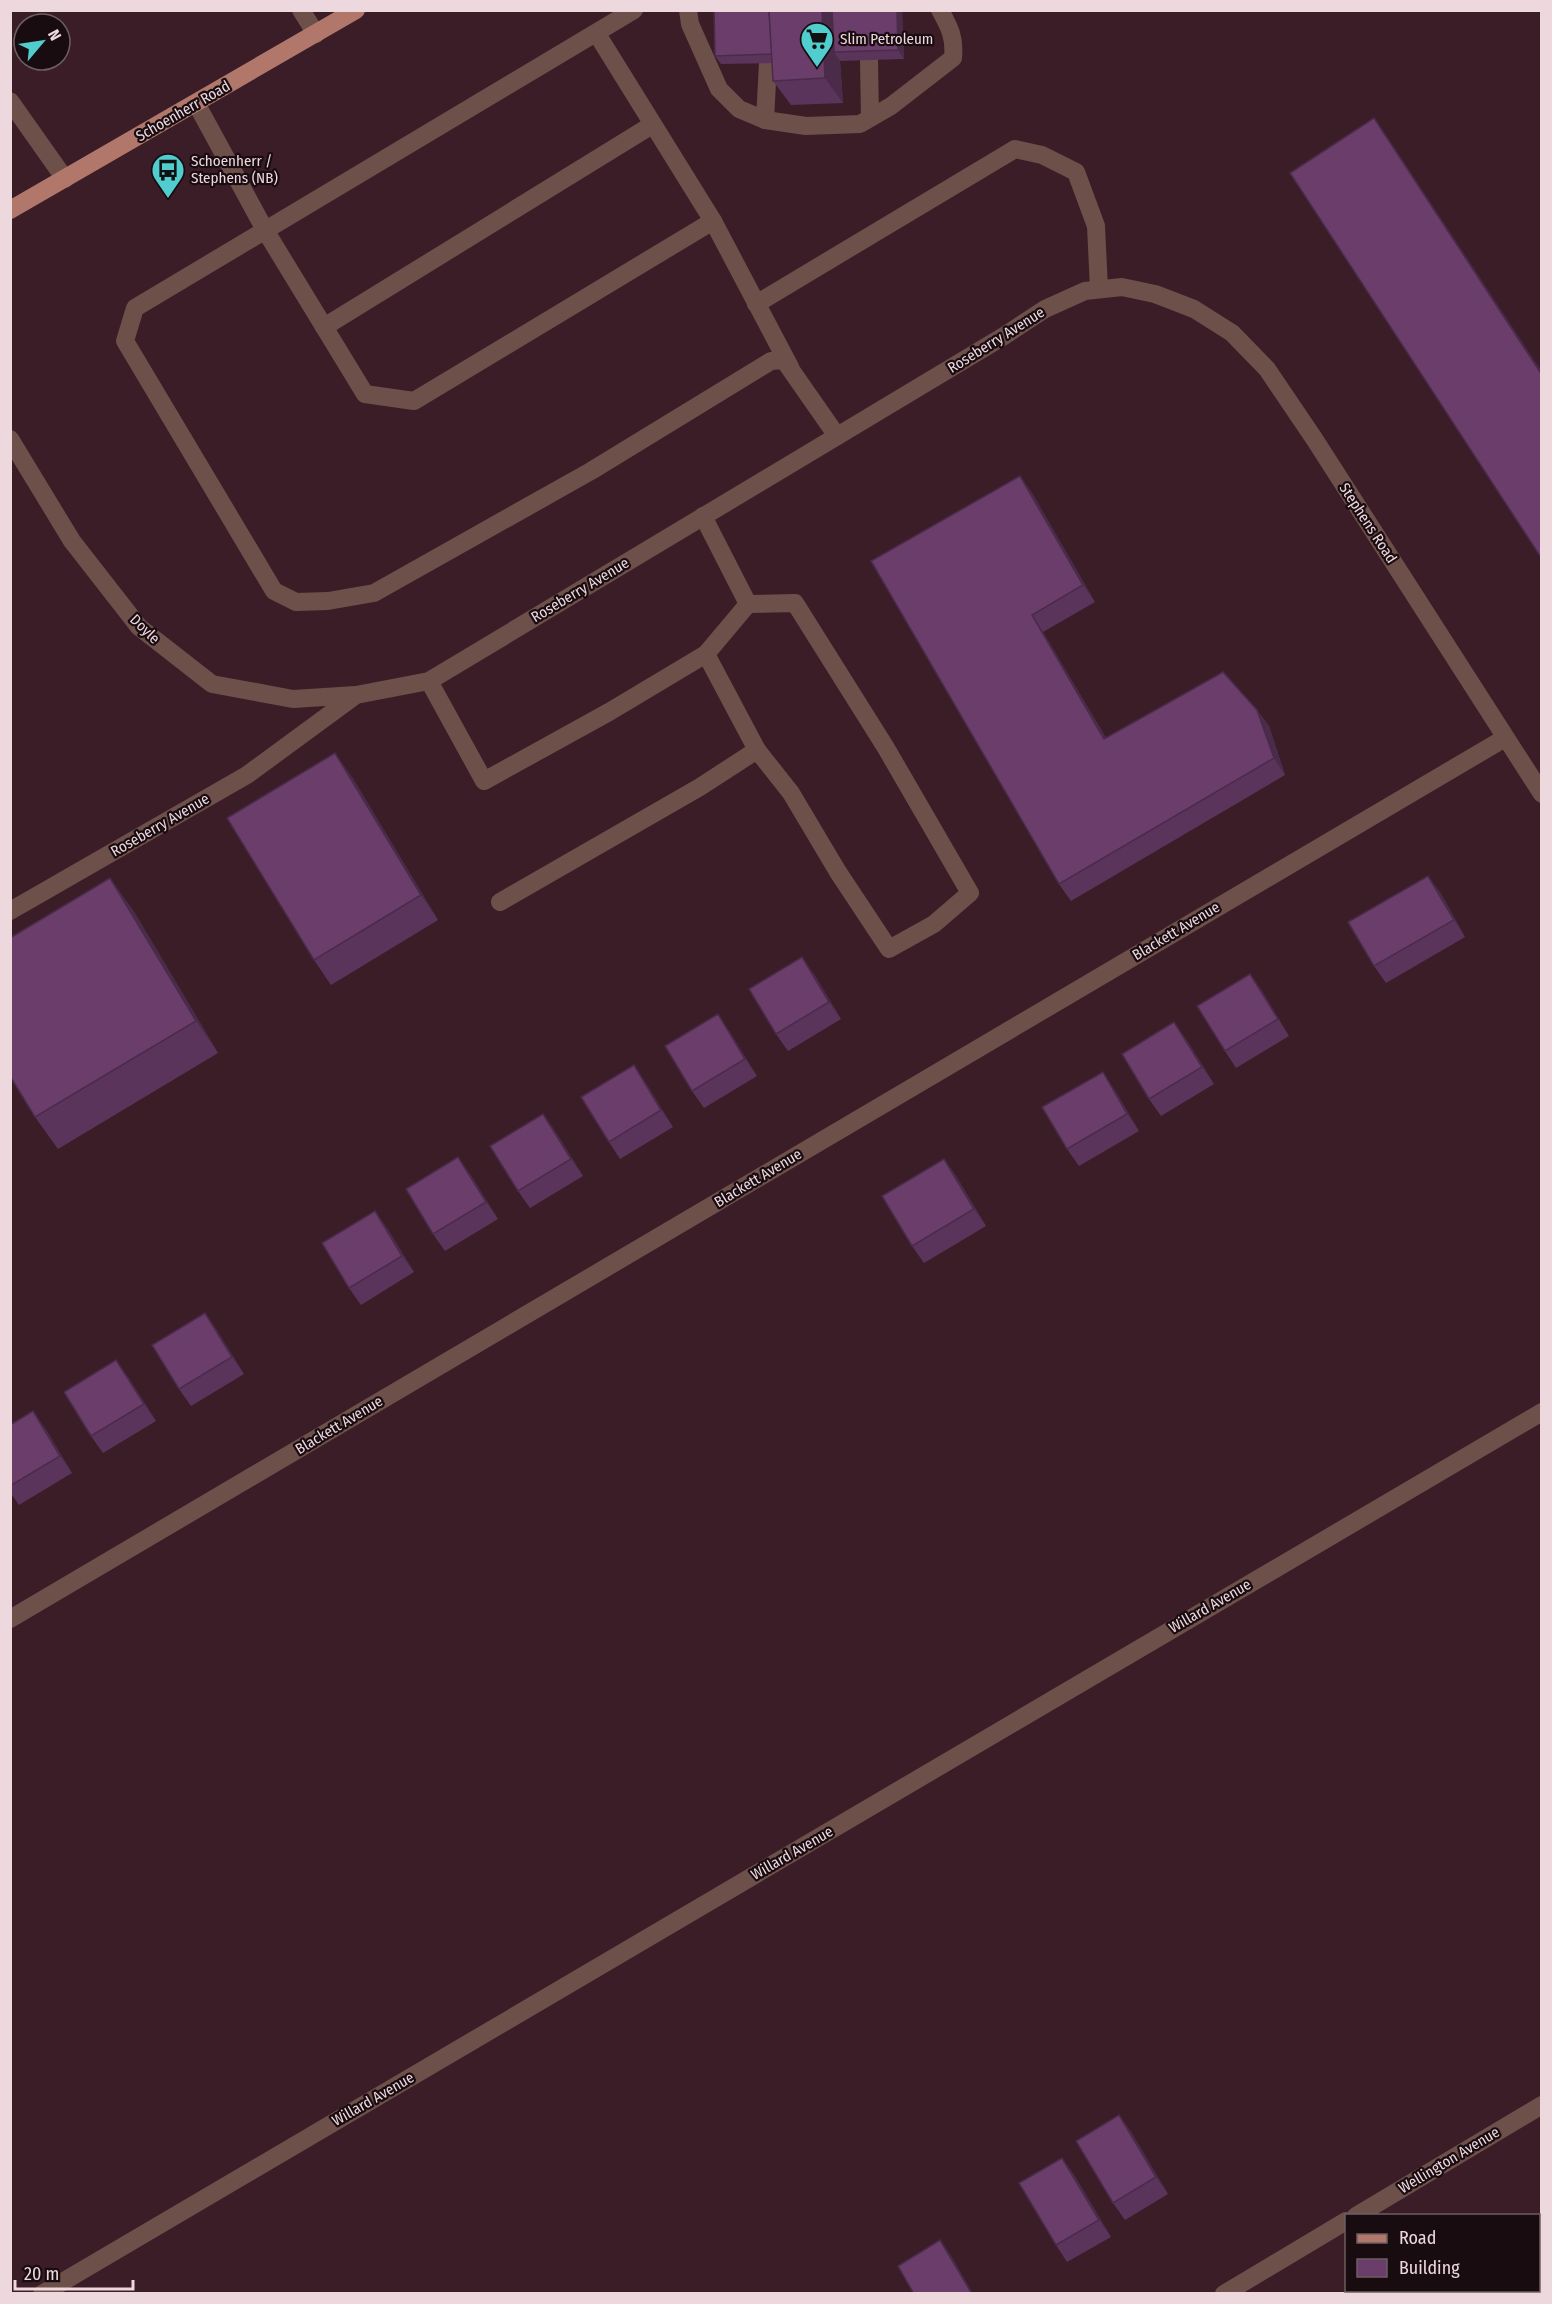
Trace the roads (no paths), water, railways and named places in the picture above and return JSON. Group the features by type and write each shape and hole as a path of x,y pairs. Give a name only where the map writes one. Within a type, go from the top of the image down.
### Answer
{"main road":[{"name":"Schoenherr Road","path":"10,210 356,10"}],"street":[{"path":"301,10 316,34"},
{"path":"634,10 135,308 124,341 274,591 296,602 328,601 374,593 591,471 771,361 784,360 837,436"},
{"path":"688,10 690,24 719,89 739,110 765,120 806,126 860,124 891,106 953,58 954,43 940,10"},
{"path":"597,34 712,221 792,371"},
{"path":"869,60 870,118"},
{"path":"765,120 768,63"},
{"path":"10,100 65,179"},
{"path":"196,104 265,230 365,394 414,401 712,221"},
{"path":"324,327 652,125"},
{"path":"756,304 1015,149 1042,155 1076,172 1096,226 1099,289"},
{"name":"Roseberry Avenue","path":"10,910 247,775 356,695 429,681 1005,336 1045,309 1085,291 1099,289 1122,287 1155,294"},
{"name":"Stephens Road","path":"1155,294 1194,309 1232,333 1267,369 1542,794"},
{"name":"Doyle","path":"10,439 72,541 138,627 212,684 293,699 356,695"},
{"path":"703,516 748,604"},
{"path":"429,681 484,781 706,654 748,604 795,603 879,738 970,893 934,924 889,949 838,872 791,793 757,750 706,654"},
{"name":"Blackett Avenue","path":"10,1619 1505,738"},
{"path":"500,902 700,787 757,750"},
{"name":"Willard Avenue","path":"42,2294 1542,1412"},
{"name":"Wellington Avenue","path":"1359,2214 1542,2105"},
{"path":"1224,2294 1345,2222"}],"place":[{"name":"Slim Petroleum","path":"817,68"},
{"name":"Schoenherr / Stephens (NB)","path":"168,199"}]}
